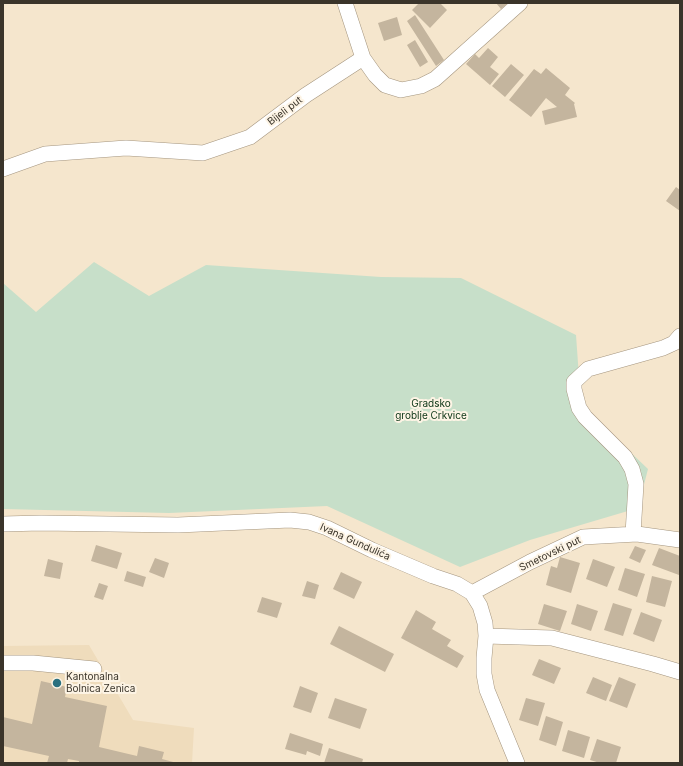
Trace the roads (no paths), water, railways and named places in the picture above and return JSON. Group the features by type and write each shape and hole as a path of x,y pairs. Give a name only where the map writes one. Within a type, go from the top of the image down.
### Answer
{"street":[{"path":"345,3 363,58 385,85 401,90 421,86 435,79 520,3"},
{"name":"Bijeli put","path":"3,168 45,154 126,148 203,153 250,137 306,95 363,58"},
{"path":"633,534 636,484 632,469 625,457 585,417 579,408 574,389 574,382 588,369 663,348 674,343 680,336"},
{"name":"Ivana Gundulića","path":"3,524 178,525 290,520 309,522 326,528 372,550 433,576 457,584 472,593"},
{"name":"Smetovski put","path":"472,593 530,562 583,537 633,534 680,540"},
{"path":"472,593 480,606 485,623 486,636 484,674 487,690 517,763"},
{"path":"486,636 552,638 680,672"},
{"path":"3,663 33,663 94,669"}],"place":[{"name":"Kantonalna Bolnica Zenica","path":"57,683"}],"park label":[{"name":"Gradsko groblje Crkvice","path":"431,410"}]}
